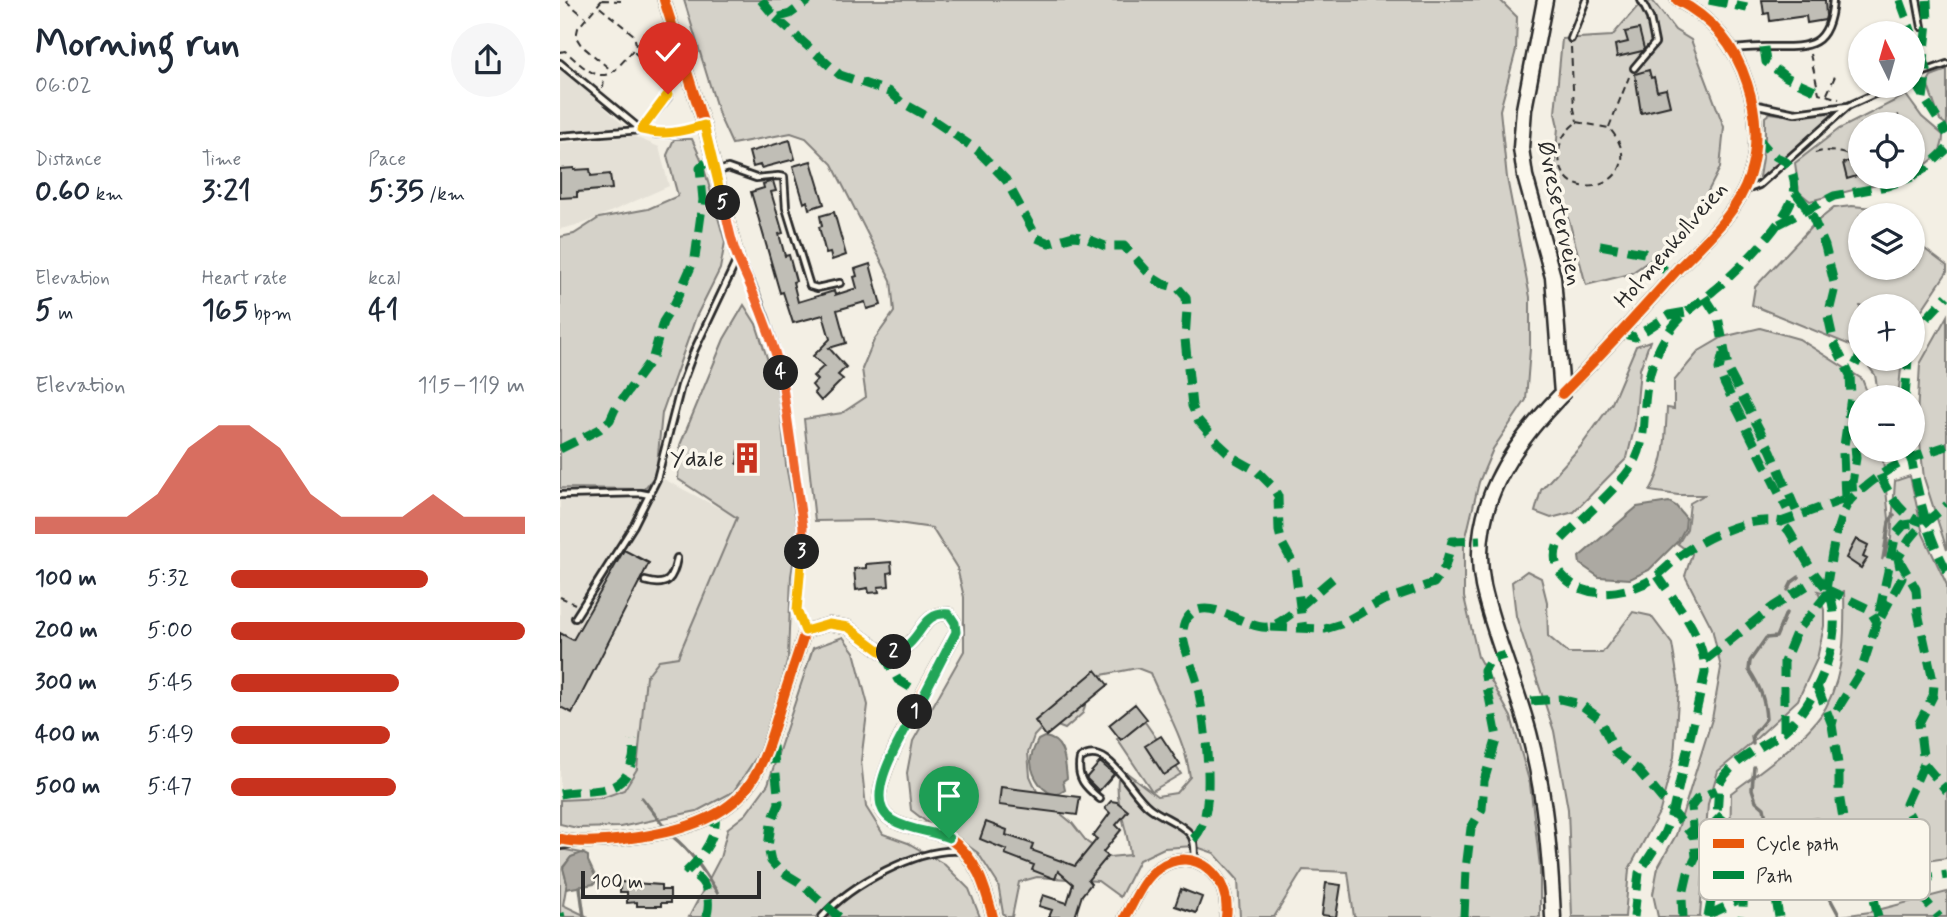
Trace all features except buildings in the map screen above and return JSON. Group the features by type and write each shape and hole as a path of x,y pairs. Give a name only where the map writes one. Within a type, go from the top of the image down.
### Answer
{"main road":[{"name":"Øvreseterveien","path":"1545,0 1524,109 1521,149 1525,176 1553,277 1562,394"},
{"name":"Holmenkollveien","path":"1553,917 1547,835 1535,757 1521,702 1487,602 1480,554 1482,522 1498,477 1522,438 1562,394"}],"street":[{"path":"664,0 704,125 738,260"},
{"name":"Holmenkollveien","path":"1562,394 1729,214 1749,178 1755,147 1753,104 1743,71 1732,49 1712,23 1677,0"},
{"path":"560,839 574,842 675,832 719,813 735,801 751,783 761,762 805,631 829,624 848,627 883,653 909,644 929,620 939,613 949,614 955,623 956,632 890,759 881,783 879,803 891,820 949,838 965,852 977,867 993,917"},
{"path":"1125,917 1151,874 1176,861 1195,861 1210,868 1220,880 1227,898 1226,917"}],"lane":[{"path":"1571,39 1586,0"},
{"path":"1634,68 1655,43 1650,18 1641,0"},
{"path":"1732,49 1790,49 1808,46 1819,39 1832,18 1833,0"},
{"path":"1917,0 1921,21"},
{"path":"560,63 641,130"},
{"path":"1925,72 1947,64"},
{"path":"641,130 668,97 665,86"},
{"name":"Holmenkollveien","path":"1744,190 1759,185 1848,106 1866,98"},
{"path":"1753,104 1795,113 1848,106"},
{"path":"560,136 641,130 656,134 673,134 704,125"},
{"path":"715,173 728,168 755,178 784,177 786,208 810,286 817,288 840,283"},
{"path":"575,618 650,495 657,479 681,386 738,260"},
{"path":"738,260 767,325 785,387 803,527 797,610 805,631"},
{"path":"560,495 650,495"},
{"path":"645,581 656,584 666,582 674,575 677,558"},
{"path":"1100,799 1083,785 1078,770 1080,760 1087,754 1096,754 1119,771 1147,806 1191,834 1195,843 1195,861"},
{"path":"560,846 574,842"},
{"path":"822,917 858,888 909,859 946,850 965,852"}],"path":[{"path":"568,0 567,2 586,18"},
{"path":"614,72 578,41 576,30 602,0 621,1"},
{"path":"560,51 565,51 593,74 604,77 614,72 633,51 636,44 634,35 597,5"},
{"path":"1571,39 1573,100 1577,122"},
{"path":"633,51 661,78"},
{"path":"1811,57 1819,93 1837,97 1848,106"},
{"path":"1609,128 1634,68"},
{"path":"1826,94 1836,74"},
{"path":"603,86 604,77"},
{"path":"1577,122 1609,128 1622,147 1621,165 1606,182 1595,188 1586,188 1566,176 1559,158 1562,137 1577,122"},
{"path":"1815,153 1826,149 1848,156"},
{"path":"560,597 581,607"}],"shaded area":[{"path":"684,0 1500,0 1517,17 1516,50 1500,110 1507,178 1530,297 1530,349 1526,400 1493,449 1479,482 1464,545 1464,597 1478,657 1511,717 1530,784 1540,867 1540,917 1354,917 1348,872 1303,870 1274,917 1240,917 1238,880 1214,853 1194,846 1164,848 1139,860 1120,897 1098,881 1037,877 1019,882 1012,917 1006,917 998,884 978,853 953,835 933,827 911,810 907,773 913,741 964,651 964,597 957,568 932,528 877,520 815,521 804,419 842,413 866,397 862,369 874,340 894,312 891,280 832,164 806,138 791,133 732,144 720,118","holes":["1137,668 1150,673 1179,737 1190,777 1176,793 1157,796 1127,773 1118,779 1118,798 1130,855 1109,857 1087,842 1072,823 1039,796 1030,776 1028,753 1034,736 1047,722 1065,729 1083,713 1090,687 1102,675"]},
{"path":"1652,0 1675,30 1691,40 1724,127 1720,168 1702,203 1671,246 1630,274 1586,285 1570,224 1554,178 1558,127 1555,113 1562,39 1612,36 1637,7"},
{"path":"560,68 587,91 633,134 560,141"},
{"path":"1947,70 1947,125 1940,120 1927,83 1931,76"},
{"path":"1900,98 1908,98 1918,112 1872,112"},
{"path":"1770,113 1799,117 1827,113 1832,115 1764,176 1759,177 1765,139 1765,117"},
{"path":"1925,120 1943,135 1938,153 1925,165"},
{"path":"1848,124 1848,189 1857,189 1810,201 1799,192 1795,163"},
{"path":"633,136 659,147 669,186 585,223 560,229 560,143"},
{"path":"674,139 692,139 702,161 725,242 720,269 696,317 662,413 656,475 644,489 560,488 560,237 574,234 599,218 648,209 678,196 667,155"},
{"path":"1848,206 1848,280 1925,280 1925,249 1947,266 1947,272 1925,305 1925,294 1848,294 1848,344 1752,305 1755,287 1815,223 1834,208"},
{"path":"744,305 756,324 779,395 786,465 798,531 791,576 788,658 759,753 733,792 697,811 620,827 577,828 560,824 560,800 602,798 624,790 637,769 646,677 659,660 678,657 737,518 678,479 680,445 724,339"},
{"path":"1947,316 1947,550 1924,478 1922,462 1925,462 1925,385 1919,385 1920,371 1925,371 1925,355"},
{"path":"1760,328 1799,339 1862,379 1864,385 1848,385 1848,462 1883,462 1889,519 1882,560 1891,539 1895,481 1910,476 1923,534 1947,585 1947,858 1930,860 1930,819 1731,819 1731,793 1808,730 1826,707 1832,693 1842,650 1844,591 1836,596 1818,591 1824,610 1824,626 1817,659 1798,700 1718,771 1708,804 1707,819 1699,819 1700,917 1658,917 1653,894 1658,867 1676,835 1712,719 1721,668 1712,628 1685,576 1692,554 1678,544 1687,529 1690,503 1704,495 1650,491 1662,460 1667,408 1674,409 1674,381 1699,351 1723,337"},
{"path":"1650,341 1640,369 1635,425 1627,458 1574,512 1551,518 1535,512 1541,490 1581,446 1612,403 1636,346"},
{"path":"1872,371 1901,371 1899,385 1877,385"},
{"path":"656,475 738,518 678,657 659,660 639,740 637,769 624,790 602,798 560,800 560,488 644,489"},
{"path":"1669,502 1686,518 1685,528 1678,541 1649,570 1630,579 1599,577 1580,564 1579,557 1637,507"},
{"path":"1527,571 1541,578 1547,602 1548,636 1568,653 1602,653 1633,612 1651,616 1672,644 1679,686 1674,757 1660,811 1629,869 1625,917 1572,917 1568,809 1554,731 1516,616 1512,582"},
{"path":"843,637 854,652 868,705 861,761 866,807 883,834 908,843 944,864 969,889 980,917 689,917 720,858 728,828 746,814 768,784 813,648"},
{"path":"1145,722 1181,774 1152,791 1117,739"},
{"path":"1044,737 1056,742 1063,752 1067,778 1063,781 1065,790 1058,794 1043,788 1032,767 1033,751 1038,740"},
{"path":"560,849 582,853 571,857 563,867 567,883 563,905 588,917 560,917"},
{"path":"582,853 588,856 597,880 594,884 566,889 563,868 571,857"},
{"path":"1947,892 1947,917 1834,917 1870,912 1916,900 1930,900 1930,896"}],"waterway":[{"path":"1885,556 1889,522 1894,515"},
{"path":"1788,590 1792,582 1799,577"},
{"path":"1753,744 1752,736 1766,719 1761,693 1749,670 1750,661 1766,638 1776,637 1786,613"},
{"path":"1754,767 1752,789 1756,801 1764,808 1766,819"},
{"path":"642,798 664,826"},
{"path":"672,836 691,855 717,892"},
{"path":"580,887 584,917"},
{"path":"1831,900 1840,917"}],"marked path":[{"path":"761,0 776,18 790,14 809,0"},
{"path":"1709,0 1747,8"},
{"path":"1900,0 1908,21"},
{"path":"1925,50 1927,0"},
{"path":"776,18 840,75 890,92 901,102 977,150 1006,180 1037,238 1049,243 1073,236 1105,246 1124,246 1153,278 1178,288 1186,297 1185,339 1192,406 1198,420 1218,443 1234,458 1257,471 1278,496 1279,531 1282,543 1295,567 1303,630"},
{"path":"1764,47 1766,62 1786,77 1819,92"},
{"path":"1925,63 1925,84"},
{"path":"1924,98 1947,134"},
{"path":"1756,136 1771,153 1786,162 1791,170 1795,189 1790,204 1748,259 1681,318 1666,336 1649,376 1639,453 1611,491 1559,542 1555,555 1556,564 1563,576 1581,588 1602,593 1623,591 1648,581 1691,548 1729,529 1756,522 1781,522 1853,496"},
{"path":"1925,169 1947,149"},
{"path":"560,449 600,429 610,420 653,357 663,322 675,303 695,258 703,200 700,168 711,158"},
{"path":"1779,224 1834,196 1871,189"},
{"path":"1795,192 1810,211 1825,246 1835,287 1828,316 1834,343 1850,375"},
{"path":"1600,245 1644,253 1672,276"},
{"path":"1925,320 1947,296"},
{"path":"1705,297 1718,317 1729,372 1771,451 1798,515"},
{"path":"1620,333 1635,337 1669,315 1686,312"},
{"path":"1723,354 1719,369 1724,383 1787,509"},
{"path":"1845,498 1843,453 1852,371"},
{"path":"1906,385 1907,371"},
{"path":"1826,589 1836,535 1851,500 1876,478 1895,466 1947,446"},
{"path":"1853,496 1855,462"},
{"path":"1912,462 1928,527 1947,571"},
{"path":"1880,475 1902,510 1922,522"},
{"path":"1881,617 1902,578 1898,558 1920,527 1947,505"},
{"path":"1717,819 1719,784 1740,760 1785,730 1797,718 1818,685 1832,645 1833,606 1827,589 1781,522"},
{"path":"1843,819 1832,725 1835,713 1861,671 1877,622 1896,534 1904,525 1919,523"},
{"path":"1270,627 1325,629 1341,624 1382,601 1434,583 1445,567 1452,541 1480,540"},
{"path":"1898,558 1916,589 1918,613 1934,685 1933,696 1919,723 1924,764 1906,804 1912,819"},
{"path":"1193,839 1201,827 1206,810 1208,765 1200,698 1184,640 1184,624 1196,611 1206,609 1268,627 1292,613 1336,576"},
{"path":"1634,917 1639,873 1664,834 1673,811 1705,673 1704,659 1695,634 1658,576"},
{"path":"1705,660 1774,606 1818,579"},
{"path":"1826,589 1869,609 1877,622"},
{"path":"1784,731 1784,662 1796,633 1828,593"},
{"path":"883,653 898,680 913,689 920,700"},
{"path":"1464,917 1471,828 1482,809 1484,781 1497,737 1484,671 1491,659 1505,655"},
{"path":"1817,686 1832,725"},
{"path":"1531,701 1560,699 1580,704 1599,718 1616,753 1638,770 1693,836"},
{"path":"560,794 600,790 618,784 631,764 633,740"},
{"path":"773,746 779,803 771,824 768,847 771,861 839,917"},
{"path":"1924,764 1947,791"},
{"path":"1683,917 1682,899 1688,873 1696,857 1691,807 1697,799 1717,790"},
{"path":"706,917 706,890 699,879 687,871 699,859 712,838 715,814"},
{"path":"1716,815 1720,819"},
{"path":"1930,877 1947,875"},
{"path":"1708,917 1711,900"},
{"path":"1708,914 1736,900"},
{"path":"1742,917 1743,900"},
{"path":"1776,900 1779,917"},
{"path":"1874,900 1878,917"},
{"path":"1925,900 1939,917"},
{"path":"560,913 561,917"}],"cycle path":[{"path":"664,0 704,125 738,259"},
{"path":"1562,394 1719,227 1744,190 1749,177 1756,130 1750,94 1742,69 1721,34 1701,15 1677,0"},
{"path":"560,839 581,842 624,839 689,826 718,813 742,794 751,782 769,743 805,631 829,624 848,627 883,653 904,647 930,619 949,614 955,623 956,632 896,746 880,791 880,806 892,820 942,835 959,847 979,874 993,917"},
{"path":"1125,917 1153,872 1172,861 1186,860 1198,862 1217,878 1223,889 1226,917"}],"place":[{"name":"Ydale","path":"747,458"}],"route":[{"path":"668,94 641,130 656,134 673,134 704,125 738,260 767,325 785,387 803,527 797,614 805,631 829,624 848,627 861,635 872,648 883,653 909,644 929,620 939,613 949,614 955,623 956,632 890,759 881,783 879,803 891,820 949,838"}]}
